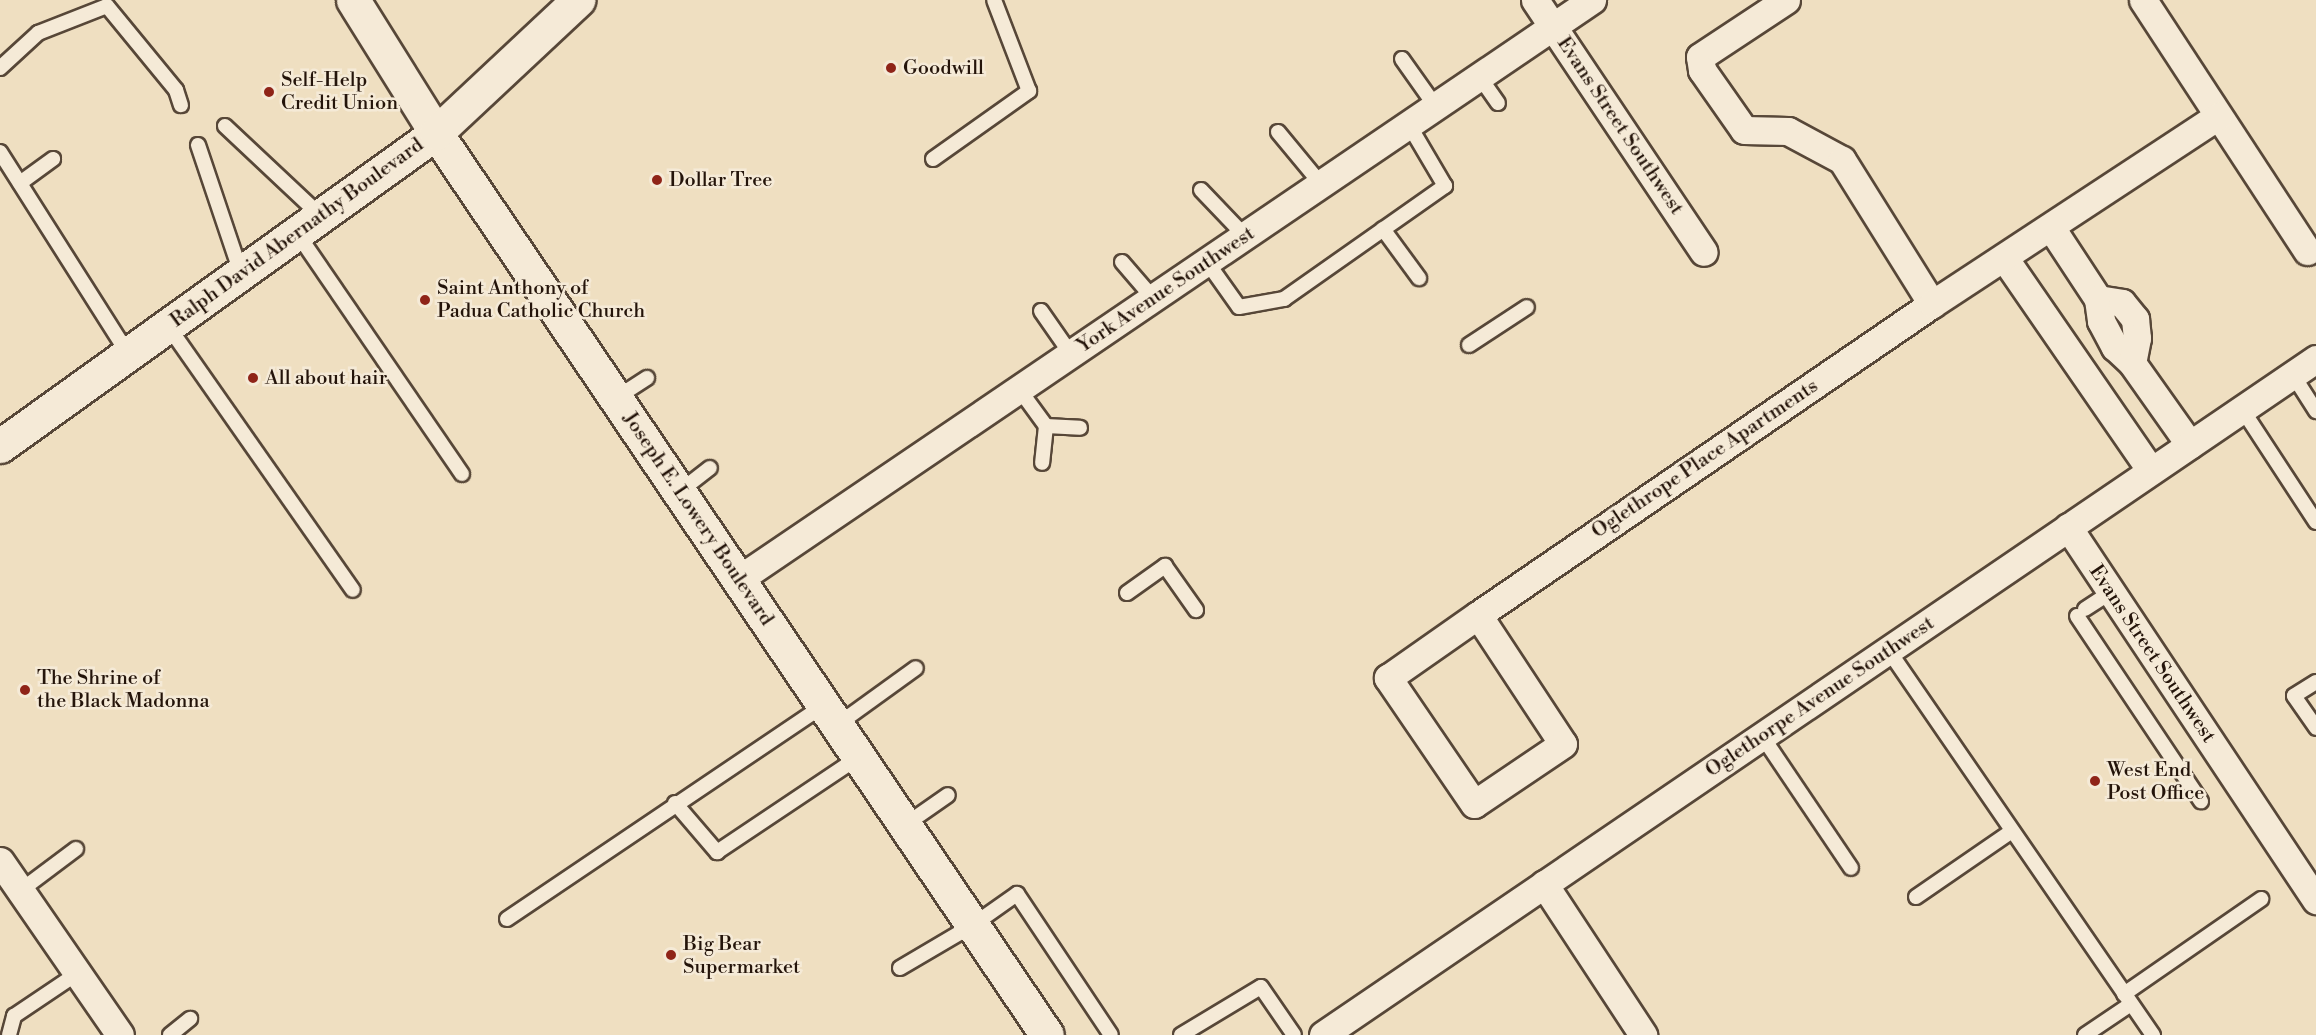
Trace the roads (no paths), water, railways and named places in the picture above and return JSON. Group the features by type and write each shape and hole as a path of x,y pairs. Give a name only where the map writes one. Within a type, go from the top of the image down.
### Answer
{"street":[{"name":"Joseph E. Lowery Boulevard","path":"353,0 436,133 1047,1035"},
{"name":"Ralph David Abernathy Boulevard","path":"1,442 168,326 436,133 578,0"},
{"name":"Evans Street Southwest","path":"1536,0 1704,252"},
{"name":"York Avenue Southwest","path":"739,579 1592,0"},
{"path":"1786,0 1700,57 1702,70 1744,130 1788,131 1842,160 1932,304"},
{"path":"2143,0 2307,251"},
{"name":"Oglethrope Place Apartments","path":"1478,615 1563,744 1474,804 1388,678 1478,615 1932,304 2052,229 2218,116"},
{"path":"2052,229 2098,299 2122,303 2135,320 2137,338 2132,363 2190,445"},
{"path":"2005,259 2151,471"},
{"name":"Oglethorpe Avenue Southwest","path":"1323,1035 2316,359"},
{"name":"Evans Street Southwest","path":"2068,527 2316,900"},
{"path":"0,861 120,1035"},
{"path":"1544,884 1643,1035"}],"lane":[{"path":"933,159 1029,91 994,0"},
{"path":"0,68 38,33 107,6 185,101"},
{"path":"1402,59 1436,106"},
{"path":"1479,76 1498,103"},
{"path":"1207,262 1239,307 1284,299 1445,186 1409,124"},
{"path":"225,126 309,224 462,474"},
{"path":"1278,132 1322,184"},
{"path":"198,145 241,273"},
{"path":"0,152 128,354"},
{"path":"20,183 53,159"},
{"path":"1201,190 1245,236"},
{"path":"1383,230 1419,278"},
{"path":"1122,262 1153,298"},
{"path":"1469,345 1527,307"},
{"path":"1041,311 1071,354"},
{"path":"168,326 353,590"},
{"path":"2293,375 2316,411"},
{"path":"616,398 647,378"},
{"path":"1018,389 1046,426 1042,463"},
{"path":"2242,409 2316,522"},
{"path":"1046,426 1080,428"},
{"path":"679,492 710,468"},
{"path":"1126,593 1165,566 1196,610"},
{"path":"2111,592 2081,612 2201,801"},
{"path":"1889,651 2152,1035"},
{"path":"507,919 675,803 916,668"},
{"path":"2316,681 2294,696 2316,728"},
{"path":"1762,736 1851,868"},
{"path":"675,803 717,852 859,757"},
{"path":"905,825 948,795"},
{"path":"1916,897 2013,831"},
{"path":"20,891 76,849"},
{"path":"900,968 973,925 1017,894 1111,1035"},
{"path":"2085,1035 2128,999 2260,899"},
{"path":"9,1035 14,1016 78,973"},
{"path":"1181,1035 1261,987 1294,1035"},
{"path":"170,1035 190,1019"}],"place":[{"name":"Goodwill","path":"891,68"},
{"name":"Self-Help Credit Union","path":"269,92"},
{"name":"Dollar Tree","path":"657,180"},
{"name":"Saint Anthony of Padua Catholic Church","path":"425,300"},
{"name":"All about hair","path":"253,378"},
{"name":"The Shrine of the Black Madonna","path":"25,690"},
{"name":"West End Post Office","path":"2095,781"},
{"name":"Big Bear Supermarket","path":"671,955"}]}
